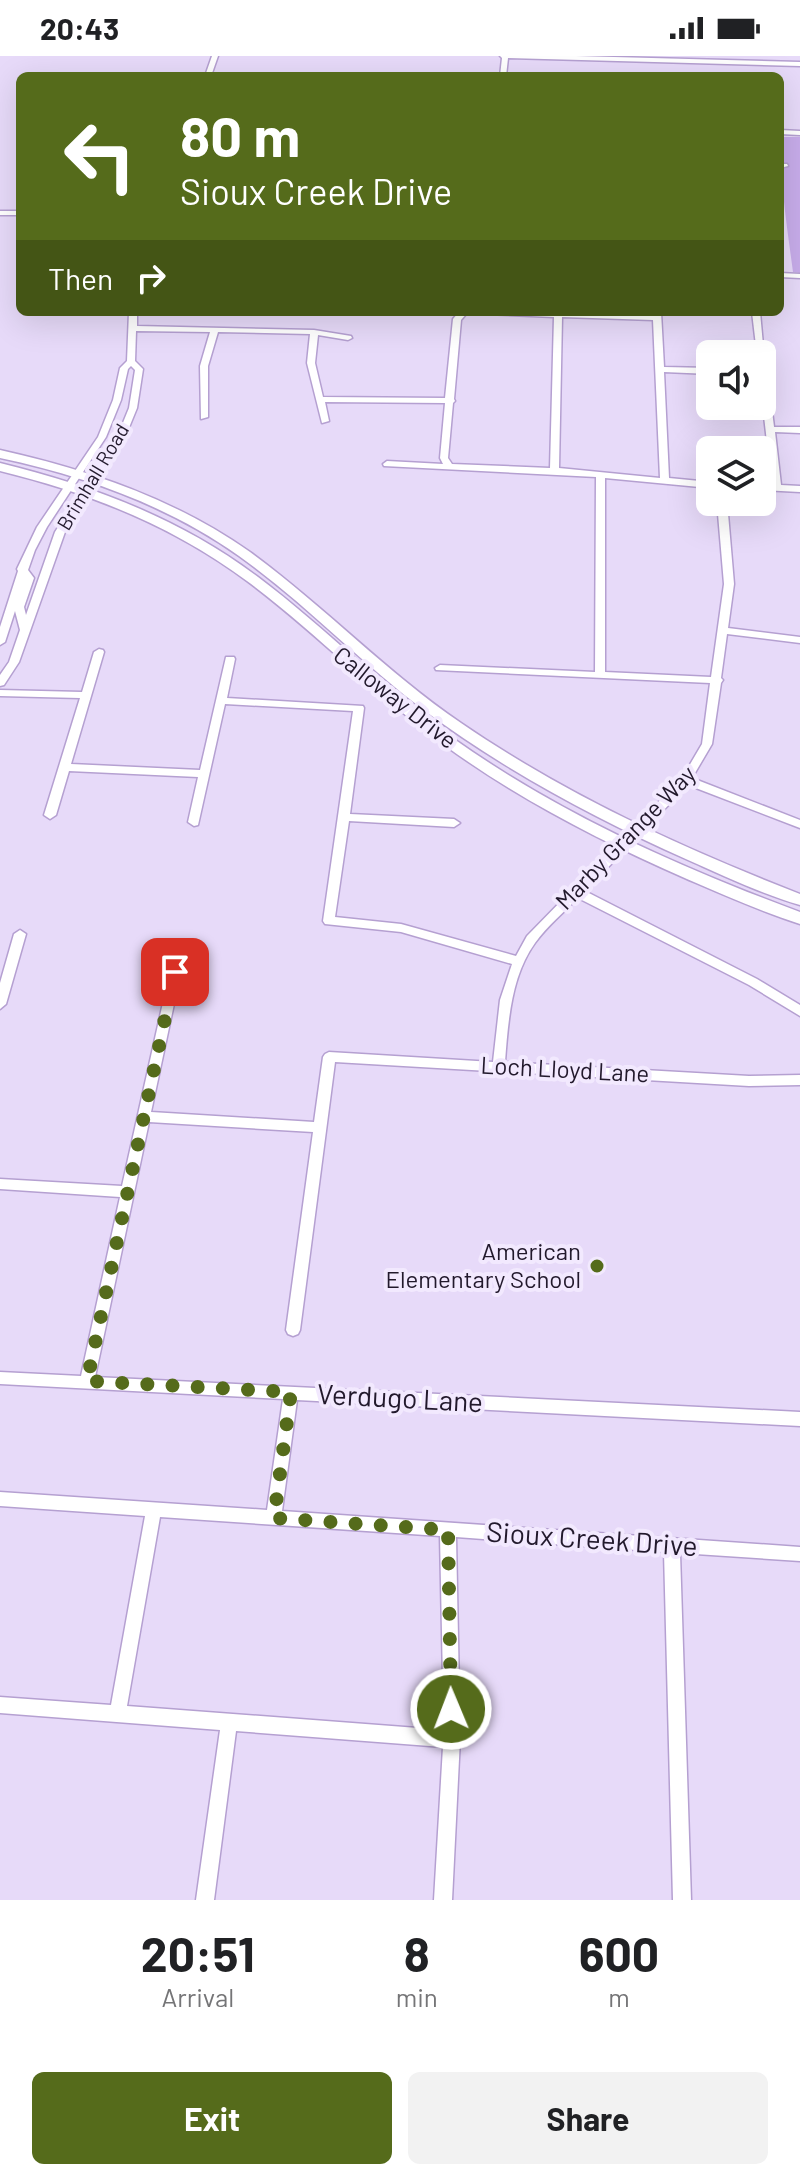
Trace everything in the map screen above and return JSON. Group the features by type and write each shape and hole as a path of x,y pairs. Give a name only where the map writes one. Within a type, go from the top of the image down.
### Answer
{"main road":[{"name":"Calloway Drive","path":"0,454 90,485 146,499 200,525 280,582 400,685 456,726 537,777 638,829 800,900"},
{"name":"Calloway Drive","path":"0,467 74,479"},
{"name":"Calloway Drive","path":"90,485 204,546 262,587 363,675 443,737 533,796 621,844 728,892 800,918"},
{"path":"204,546 221,548 263,577 280,582"},
{"path":"262,587 277,592 304,613 319,616"}],"street":[{"path":"504,56 725,59 800,64"},
{"path":"0,222 2,213"},
{"name":"Brimhall Road","path":"0,642 22,569 42,527 110,420 124,368 131,362 133,316"},
{"path":"449,467 444,458 460,316"},
{"path":"554,470 558,316"},
{"path":"657,316 665,481"},
{"path":"756,316 759,340"},
{"path":"133,328 314,332 348,338"},
{"path":"204,417 204,366 215,329"},
{"path":"314,332 311,363 325,421"},
{"name":"Brimhall Road","path":"0,683 14,662 60,532 117,443 133,408 139,369 131,362"},
{"path":"660,369 696,370"},
{"path":"319,399 451,401"},
{"path":"769,420 777,488 800,489"},
{"path":"770,429 800,430"},
{"path":"387,464 554,470 696,484"},
{"path":"600,675 601,474"},
{"name":"Marby Grange Way","path":"499,1066 504,999 517,961 531,939 686,780 707,744 729,584 723,516"},
{"path":"22,569 29,578 19,607 24,631"},
{"path":"724,631 800,640"},
{"path":"50,815 99,652"},
{"path":"194,822 230,659"},
{"path":"440,668 718,680"},
{"path":"0,693 86,695"},
{"path":"221,701 359,708 329,921 401,928 517,961"},
{"path":"64,767 205,774"},
{"path":"686,780 800,824"},
{"path":"343,817 454,823"},
{"path":"575,891 753,982 800,1011"},
{"path":"0,1004 20,934"},
{"path":"87,1381 181,943"},
{"name":"Loch Lloyd Lane","path":"320,1127 329,1057 749,1081 800,1080"},
{"path":"144,1117 320,1127 293,1330"},
{"path":"0,1184 128,1192"},
{"name":"Verdugo Lane","path":"0,1378 800,1419"},
{"path":"274,1518 291,1392"},
{"name":"Sioux Creek Drive","path":"0,1499 800,1554"},
{"path":"118,1714 154,1509"},
{"path":"443,1900 452,1739 448,1530"},
{"path":"672,1545 682,1900"},
{"path":"0,1705 452,1739"},
{"path":"205,1900 229,1723"}],"shaded area":[{"path":"784,137 800,137 800,273 793,272 784,196"}],"place":[{"name":"American Elementary School","path":"597,1266"}],"route":[{"path":"175,972 87,1381 291,1392 274,1518 448,1530 451,1709"}]}
